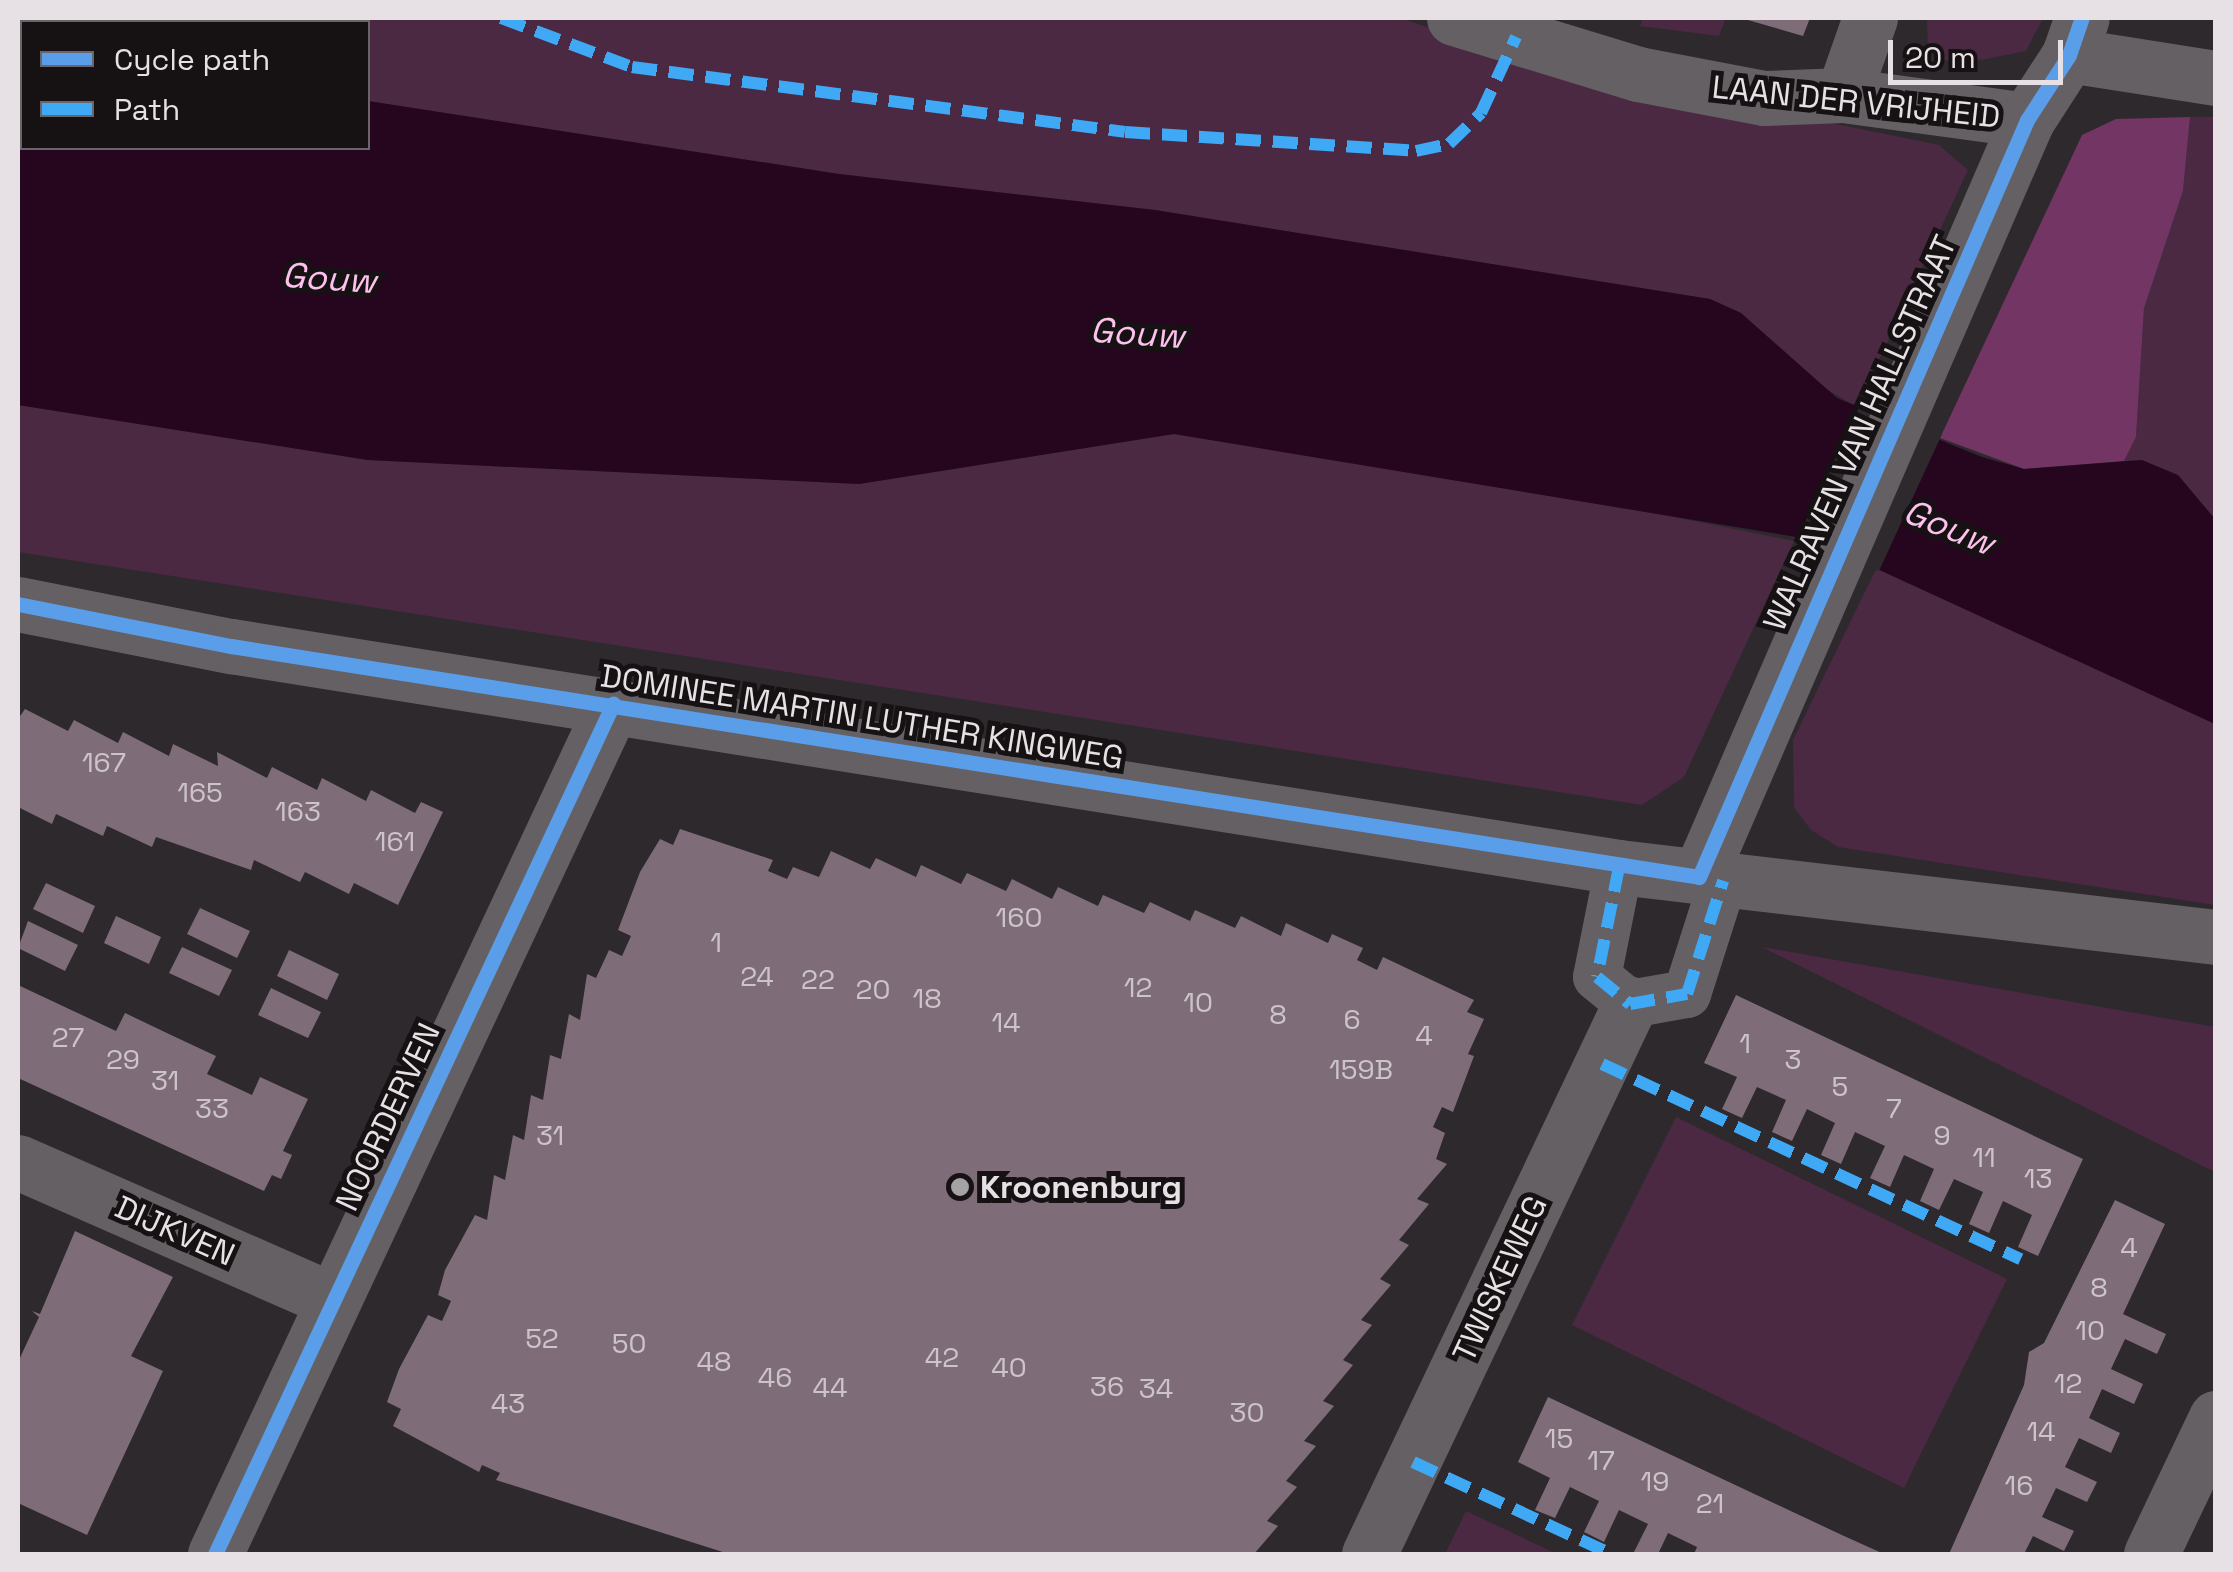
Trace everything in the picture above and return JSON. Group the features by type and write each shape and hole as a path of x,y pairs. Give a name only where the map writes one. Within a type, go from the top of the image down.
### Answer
{"street":[{"name":"LAAN DER VRIJHEID","path":"1454,18 1638,74 1764,98 1843,95 2027,120"},
{"path":"1843,95 1870,18"},
{"path":"2075,36 2216,78"},
{"name":"WALRAVEN VAN HALLSTRAAT","path":"1711,879 1792,652 1939,332 2027,120 2075,36"},
{"name":"DOMINEE MARTIN LUTHER KINGWEG","path":"18,604 1619,867 2216,937"},
{"name":"NOORDERVEN","path":"215,1554 612,704"},
{"path":"1619,867 1597,978 1630,1004 1687,994 1711,879"},
{"name":"TWISKEWEG","path":"1369,1554 1630,1004"},
{"name":"DIJKVEN","path":"18,1162 332,1300"},
{"path":"2151,1554 2216,1418"}],"shaded area":[{"path":"18,18 334,20 20,20"},
{"path":"334,18 1400,18 1532,62 1939,145 1968,170 1857,407 1811,380 1741,313 1710,299 1155,210 839,174 370,101 370,20"},
{"path":"1643,18 1726,18 1719,36 1640,26"},
{"path":"1927,18 2043,18 2026,51 1955,65 1928,51"},
{"path":"2190,117 2215,117 2215,519 2142,460 2124,461 2136,437 2144,308 2183,191"},
{"path":"2190,117 2183,191 2144,308 2136,437 2124,461 2024,469 1940,438 2082,135 2116,119"},
{"path":"18,405 368,460 859,484 1174,434 1554,493 1794,541 1684,777 1642,805 18,552"},
{"path":"1878,565 2215,724 2215,905 1838,847 1811,830 1794,807 1793,740"},
{"path":"1762,947 2215,1027 2215,1172"},
{"path":"1676,1117 2007,1279 1904,1488 1572,1325"},
{"path":"1466,1511 1557,1554 1445,1554"}],"water":[{"name":"Gouw","path":"18,27 20,150 370,150 370,101 839,174 1155,210 1710,299 1741,313 1837,398 1982,457 2024,469 2142,460 2178,475 2215,519 2215,724 1814,540 1174,434 859,484 368,460 18,405"}],"pier":[{"path":"1861,403 1942,434 1879,571 1814,545 1794,546"}],"building":[{"path":"1741,18 1810,18 1803,36"},
{"path":"25,709 68,731 74,720 118,743 123,732 169,756 173,744 218,766 217,752 267,778 272,767 317,790 322,778 366,801 371,790 415,813 421,802 443,812 398,905 354,883 349,894 305,872 300,882 254,860 251,870 156,837 152,847 107,826 103,836 56,814 52,824 18,807 18,719"},
{"name":"Kroonenburg","path":"680,829 773,860 768,871 787,879 793,867 819,877 831,851 870,869 876,858 916,877 921,865 961,884 967,873 1006,891 1012,879 1052,899 1058,887 1098,906 1103,895 1144,913 1150,902 1190,921 1195,910 1235,928 1241,916 1281,936 1286,923 1328,943 1332,934 1363,948 1357,960 1377,970 1383,957 1474,1000 1467,1012 1484,1019 1468,1054 1474,1056 1453,1112 1442,1107 1433,1127 1445,1133 1436,1159 1447,1164 1417,1199 1429,1204 1399,1240 1409,1245 1380,1279 1391,1285 1361,1320 1372,1325 1343,1360 1353,1365 1323,1401 1334,1406 1304,1441 1316,1446 1286,1481 1297,1487 1267,1521 1278,1526 1254,1554 729,1554 496,1480 500,1473 482,1465 479,1472 393,1426 401,1409 387,1402 399,1369 428,1315 442,1321 451,1301 438,1295 445,1270 475,1215 487,1220 494,1175 505,1180 513,1135 524,1140 531,1095 543,1100 550,1055 561,1059 569,1014 580,1020 587,974 596,978 609,950 622,956 631,936 618,930 640,872 660,839 673,845"},
{"path":"46,883 95,906 83,933 33,909"},
{"path":"200,908 250,931 237,958 187,934"},
{"path":"116,916 161,937 149,964 104,943"},
{"path":"28,921 78,945 65,971 18,948"},
{"path":"182,947 232,970 219,996 169,973"},
{"path":"289,950 339,974 327,1000 277,976"},
{"path":"18,985 116,1031 125,1013 216,1056 207,1074 252,1095 260,1077 308,1099 283,1151 292,1155 281,1179 272,1175 264,1191 18,1078"},
{"path":"271,988 321,1012 308,1038 258,1015"},
{"path":"1736,995 2083,1159 2038,1256 2018,1247 2032,1215 2003,1201 1989,1233 1969,1224 1983,1192 1954,1179 1939,1210 1920,1201 1934,1169 1904,1155 1890,1187 1870,1178 1885,1146 1855,1132 1841,1164 1821,1155 1835,1123 1807,1109 1792,1141 1772,1132 1786,1100 1757,1087 1742,1118 1722,1109 1737,1077 1704,1063"},
{"path":"2115,1200 2165,1224 2123,1314 2166,1334 2157,1354 2125,1339 2111,1369 2143,1384 2134,1404 2102,1389 2089,1418 2120,1433 2111,1453 2079,1438 2065,1467 2097,1482 2087,1502 2056,1488 2042,1517 2074,1531 2064,1551 2033,1536 2024,1554 1949,1554 2024,1385 2029,1352 2044,1343"},
{"path":"75,1231 173,1277 131,1356 163,1371 87,1535 18,1503 18,1362 39,1317 32,1311 40,1314"},
{"path":"1548,1397 1884,1554 1694,1554 1697,1547 1668,1533 1658,1554 1633,1554 1648,1524 1619,1510 1604,1542 1584,1532 1599,1501 1570,1487 1555,1518 1535,1510 1550,1478 1518,1462"}],"marked path":[{"path":"501,18 632,67 1125,132 1416,151 1449,144 1481,113 1516,37"},
{"path":"1619,867 1597,977 1630,1004 1687,994 1723,881"},
{"path":"1602,1064 2021,1259"},
{"path":"1413,1462 1611,1554"}],"cycle path":[{"path":"18,604 231,646 1699,877 2027,120 2069,55 2082,18"},
{"path":"215,1554 613,704"}],"place":[{"name":"Kroonenburg","path":"960,1187"}]}
